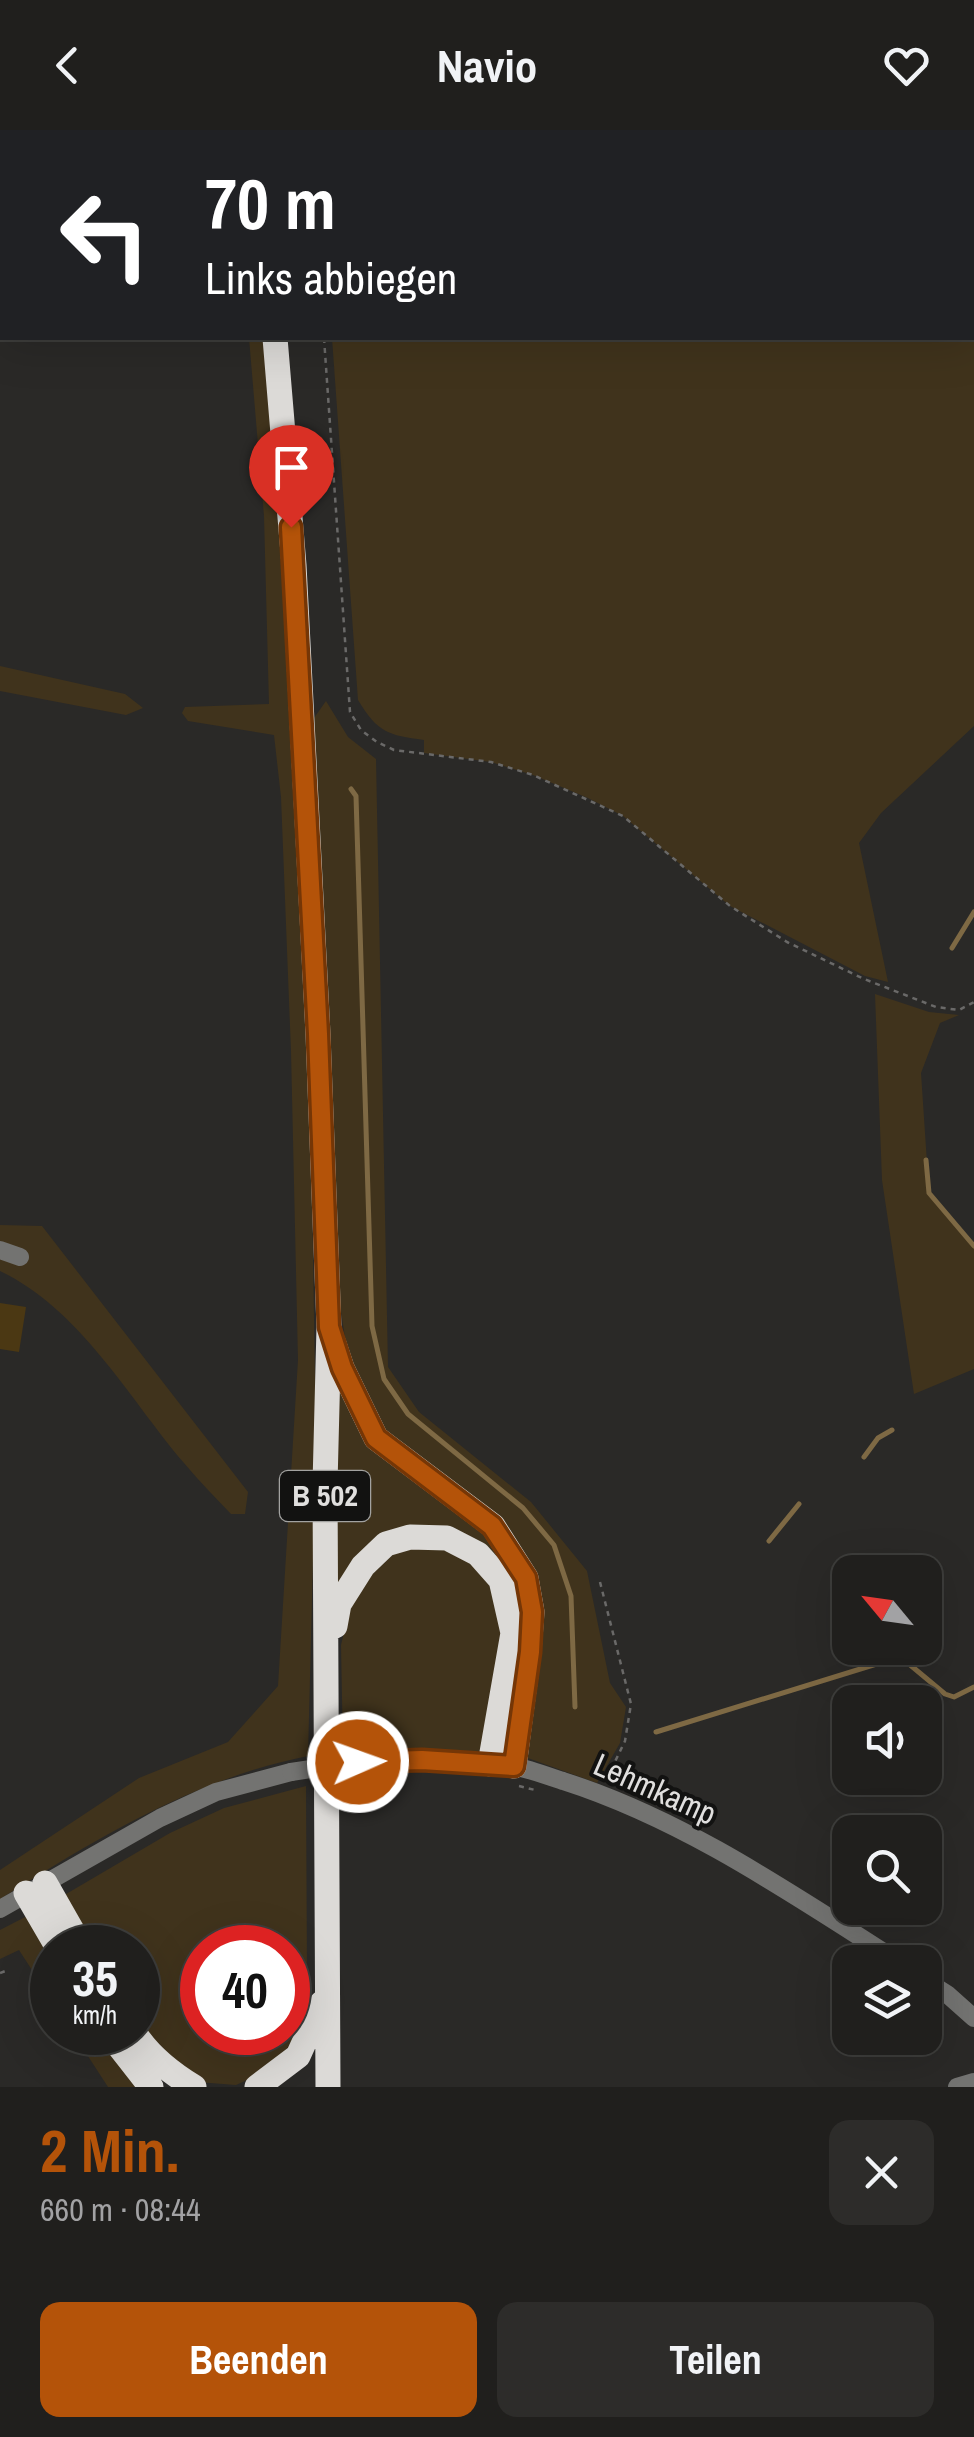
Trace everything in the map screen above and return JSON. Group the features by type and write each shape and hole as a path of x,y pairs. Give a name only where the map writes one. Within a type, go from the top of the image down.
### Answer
{"highway":[{"name":"B 502","path":"275,340 294,565 329,1327 325,1484 328,2087"},
{"path":"329,1327 342,1368 376,1438 492,1526 526,1578 532,1612 530,1652 505,1771"},
{"path":"326,1665 339,1604 363,1566 386,1544 410,1537 447,1538 478,1554 501,1580 512,1633 505,1771"},
{"path":"36,1888 50,1925"},
{"path":"36,1888 64,1925"},
{"path":"257,2087 298,2056 326,1994"},
{"path":"126,2055 151,2087"},
{"path":"153,2055 194,2087"}],"street":[{"path":"0,1250 20,1257"},
{"name":"Lehmkamp","path":"36,1888 160,1818 216,1792 292,1772 358,1762 422,1760 505,1771 600,1793 714,1848 871,1945"},
{"path":"0,1909 36,1888"},
{"path":"942,1991 974,2018"},
{"path":"957,2087 974,2082"}],"path":[{"path":"324,340 350,712 361,730 394,750 492,762 533,774 588,798 623,816 730,906 787,942 864,979 936,1007 959,1010 974,1002"},
{"path":"600,1582 630,1704 626,1741 600,1793"},
{"path":"505,1771 544,1792"},
{"path":"0,1973 8,1970"}],"shaded area":[{"path":"249,340 267,340 296,728 310,1075 316,1440 308,1756 226,1779 148,1813 0,1899 0,1870 139,1778 228,1742 278,1686 298,1360 281,797 274,735 188,721 182,713 185,707 269,704 264,516"},
{"path":"332,340 974,340 974,726 881,813 859,843 888,982 865,976 730,906 623,816 533,775 491,762 424,753 424,740 393,734 378,726 358,700"},
{"path":"0,666 125,694 143,708 126,715 0,691"},
{"path":"326,701 348,737 376,759 388,1367 419,1412 531,1502 587,1571 610,1683 626,1707 620,1743 597,1783 525,1757 497,1520 384,1431 350,1369 340,1305 314,718"},
{"path":"875,994 929,1012 959,1015 940,1023 921,1073 929,1193 974,1244 974,1369 914,1394 882,1180"},
{"path":"0,1225 42,1226 248,1492 245,1514 231,1514 195,1476 79,1331 29,1288 0,1271"},
{"path":"333,1365 346,1399 493,1538 521,1622 484,1550 399,1531 333,1597"},
{"path":"401,1547 453,1547 498,1589 507,1628 487,1751 343,1751 341,1645 354,1591"},
{"path":"306,1786 307,1925 180,1925 180,2055 282,2055 272,2069 236,2085 197,2082 160,2045 160,1925 78,1925 61,1897 170,1833 224,1808"},
{"path":"29,1915 35,1925 30,1925 30,1967 19,1950 0,1959 0,1930"},
{"path":"87,2055 120,2055 145,2087 108,2087"}],"building":[{"path":"0,1303 26,1307 19,1352 0,1349"}],"waterway":[{"path":"351,789 356,796 372,1326 384,1379 408,1414 523,1508 554,1545 571,1596 575,1707"},
{"path":"952,948 974,912"},
{"path":"926,1160 929,1193 974,1246"},
{"path":"864,1457 878,1438 892,1430"},
{"path":"769,1541 799,1504"},
{"path":"656,1732 896,1658 903,1659 945,1694 954,1697 974,1687"}],"route":[{"path":"291,527 329,1327 342,1368 376,1438 492,1526 526,1578 532,1612 514,1766 422,1760 358,1762"}]}
